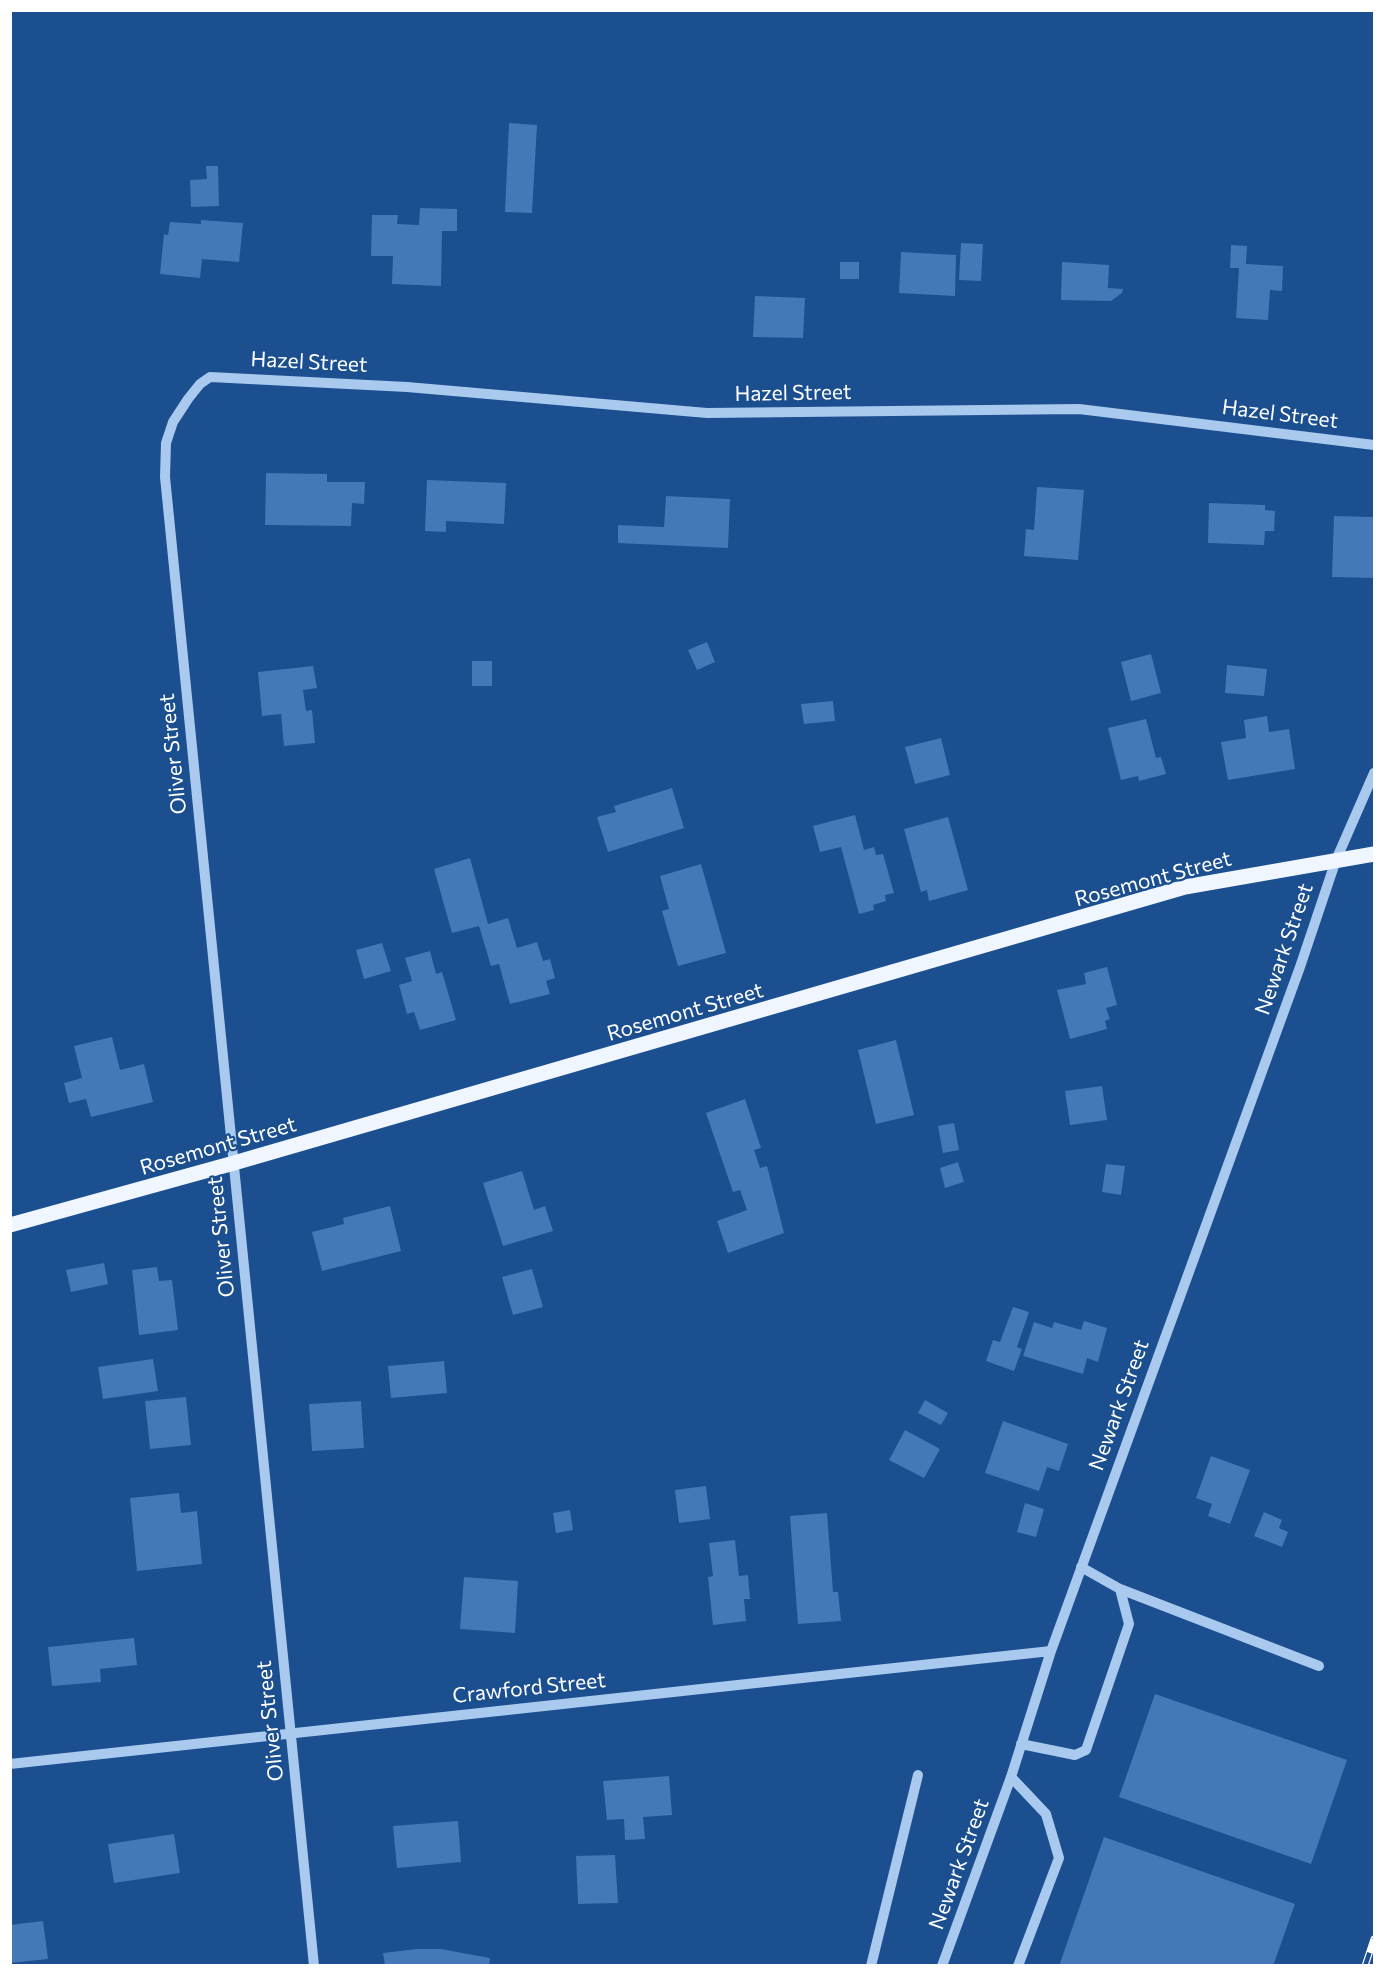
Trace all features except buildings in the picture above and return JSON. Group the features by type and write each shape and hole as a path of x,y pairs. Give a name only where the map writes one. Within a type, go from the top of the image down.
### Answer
{"main road":[{"name":"Rosemont Street","path":"10,1225 234,1163 1185,888 1374,854"}],"street":[{"name":"Hazel Street","path":"210,377 407,387 707,413 1079,409 1374,445"},
{"name":"Oliver Street","path":"210,377 200,384 173,422 166,443 165,477 314,1965"},
{"name":"Newark Street","path":"942,1965 1011,1777 1051,1651 1300,968 1336,860 1374,773"},
{"path":"1081,1567 1120,1589 1319,1666"},
{"path":"1022,1744 1075,1755 1086,1750 1129,1624 1120,1589"},
{"name":"Crawford Street","path":"10,1764 1051,1651"},
{"path":"872,1965 918,1775"},
{"path":"1011,1777 1046,1814 1059,1858 1018,1965"}],"railway":[{"path":"1365,1966 1374,1939"}]}
